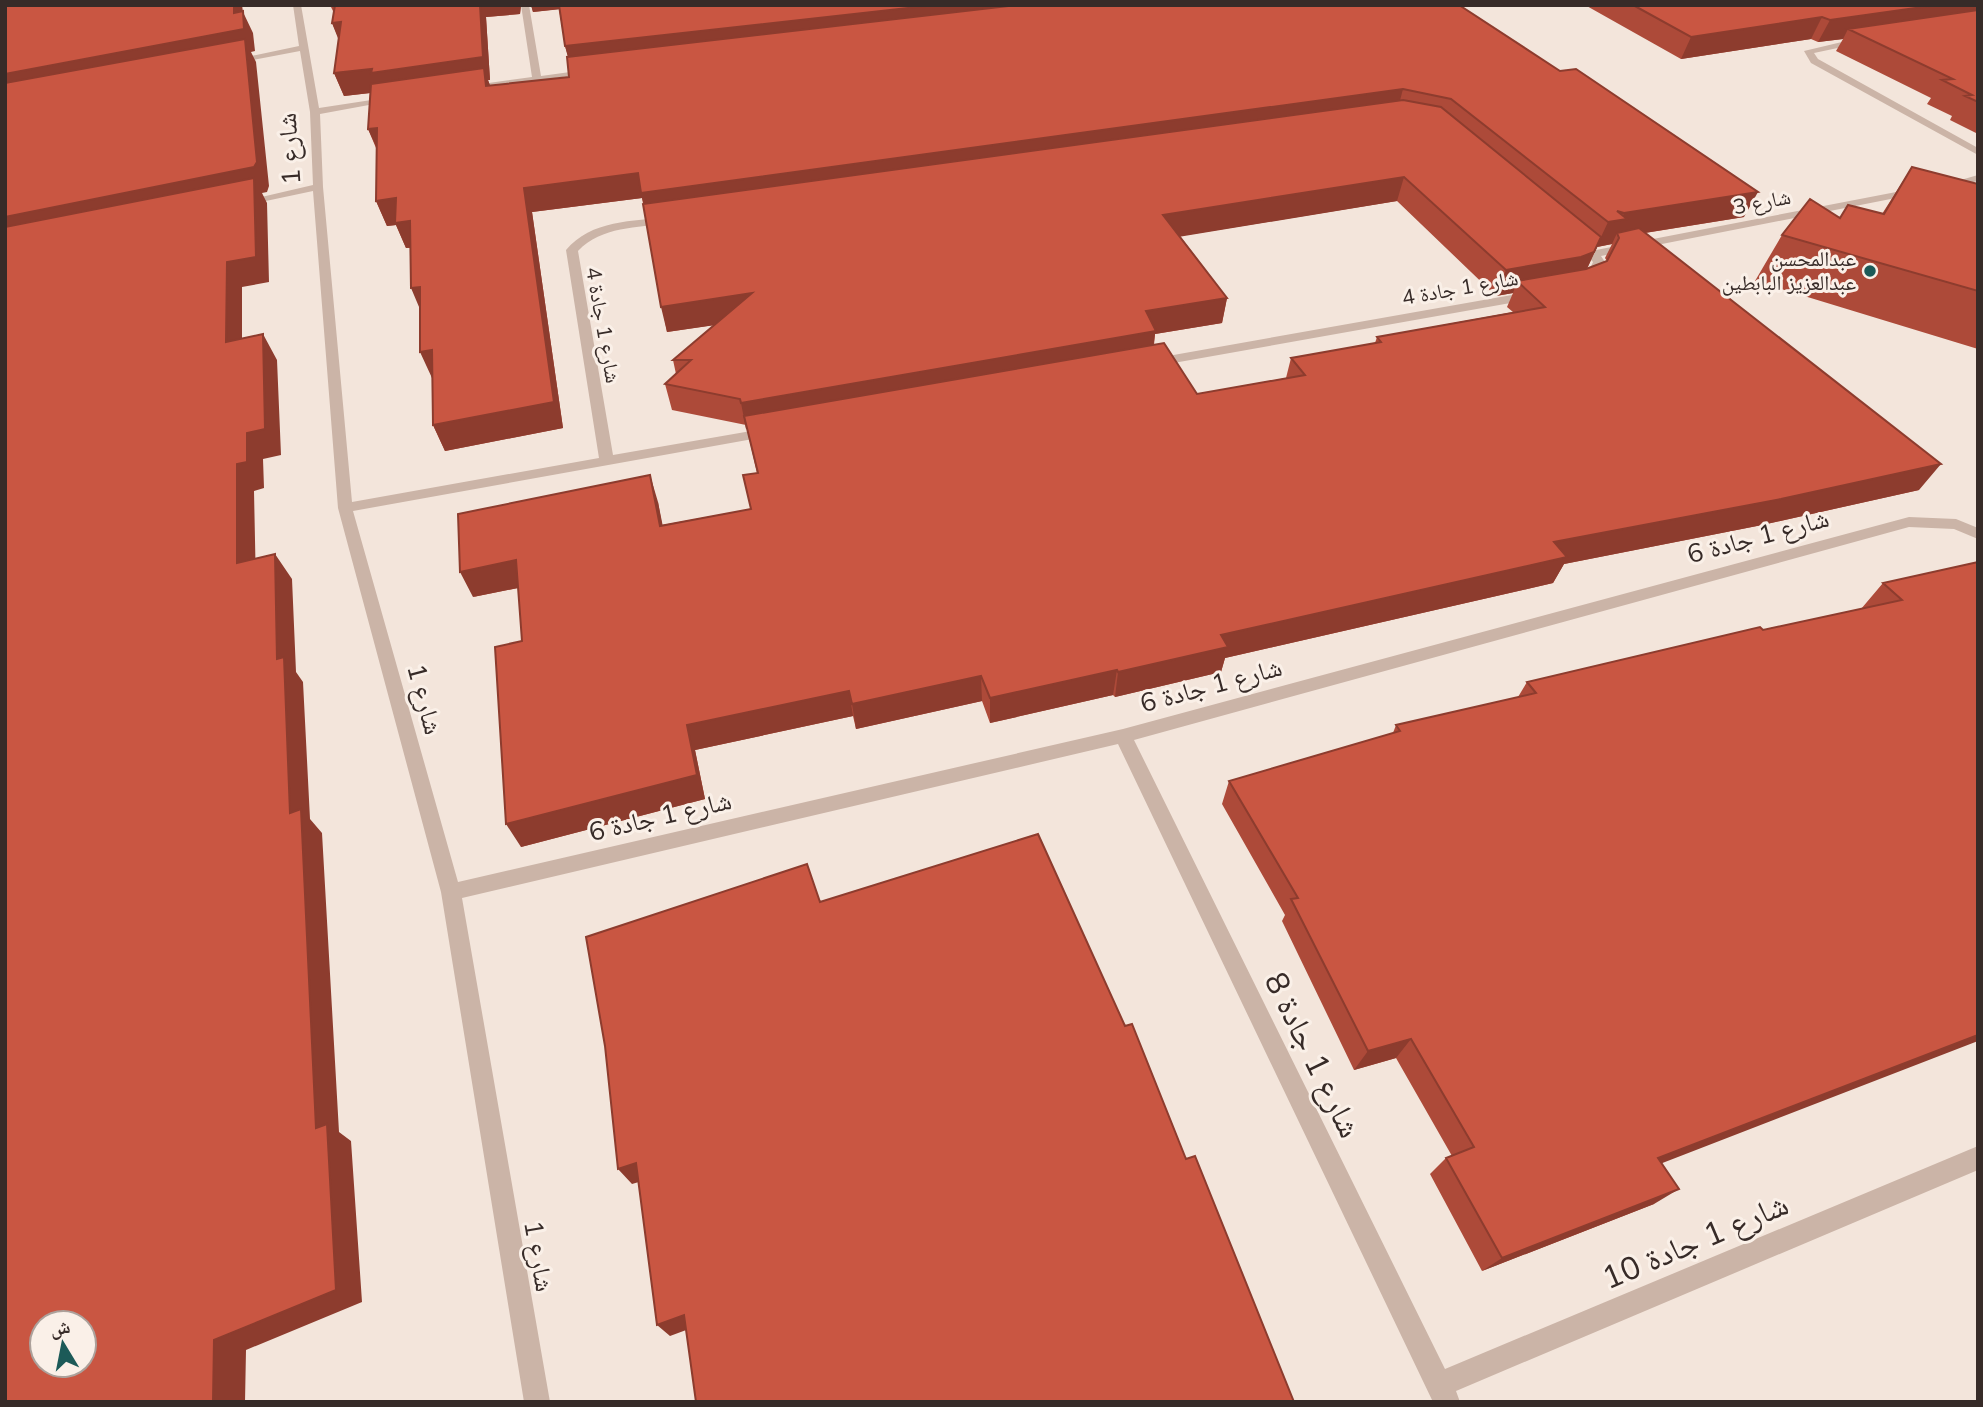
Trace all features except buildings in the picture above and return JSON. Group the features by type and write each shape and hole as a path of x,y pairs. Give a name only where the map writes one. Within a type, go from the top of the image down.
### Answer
{"street":[{"name":"شارع 1","path":"297,5 315,112 318,187 345,508 451,892 537,1402"},
{"path":"525,5 537,78"},
{"path":"1875,39 1809,51 1814,61 1978,152"},
{"path":"222,63 303,48"},
{"path":"459,90 605,71"},
{"path":"315,112 407,98"},
{"name":"شارع 3","path":"1594,254 1978,178"},
{"path":"223,206 318,187"},
{"name":"شارع 1 جادة 4","path":"607,460 572,250 578,242 604,229 687,218"},
{"path":"1563,228 1594,254 1599,262 1590,281 1574,288"},
{"name":"شارع 1 جادة 4","path":"1138,365 1546,292"},
{"path":"345,508 784,429"},
{"name":"شارع 1 جادة 6","path":"451,892 1123,736 1909,522 1956,524 1978,534"},
{"name":"شارع 1 جادة 8","path":"1123,736 1443,1393"},
{"name":"شارع 1 جادة 10","path":"1443,1393 1978,1158"}],"place":[{"name":"عبدالمحسن عبدالعزيز البابطين","path":"1870,271"}]}
